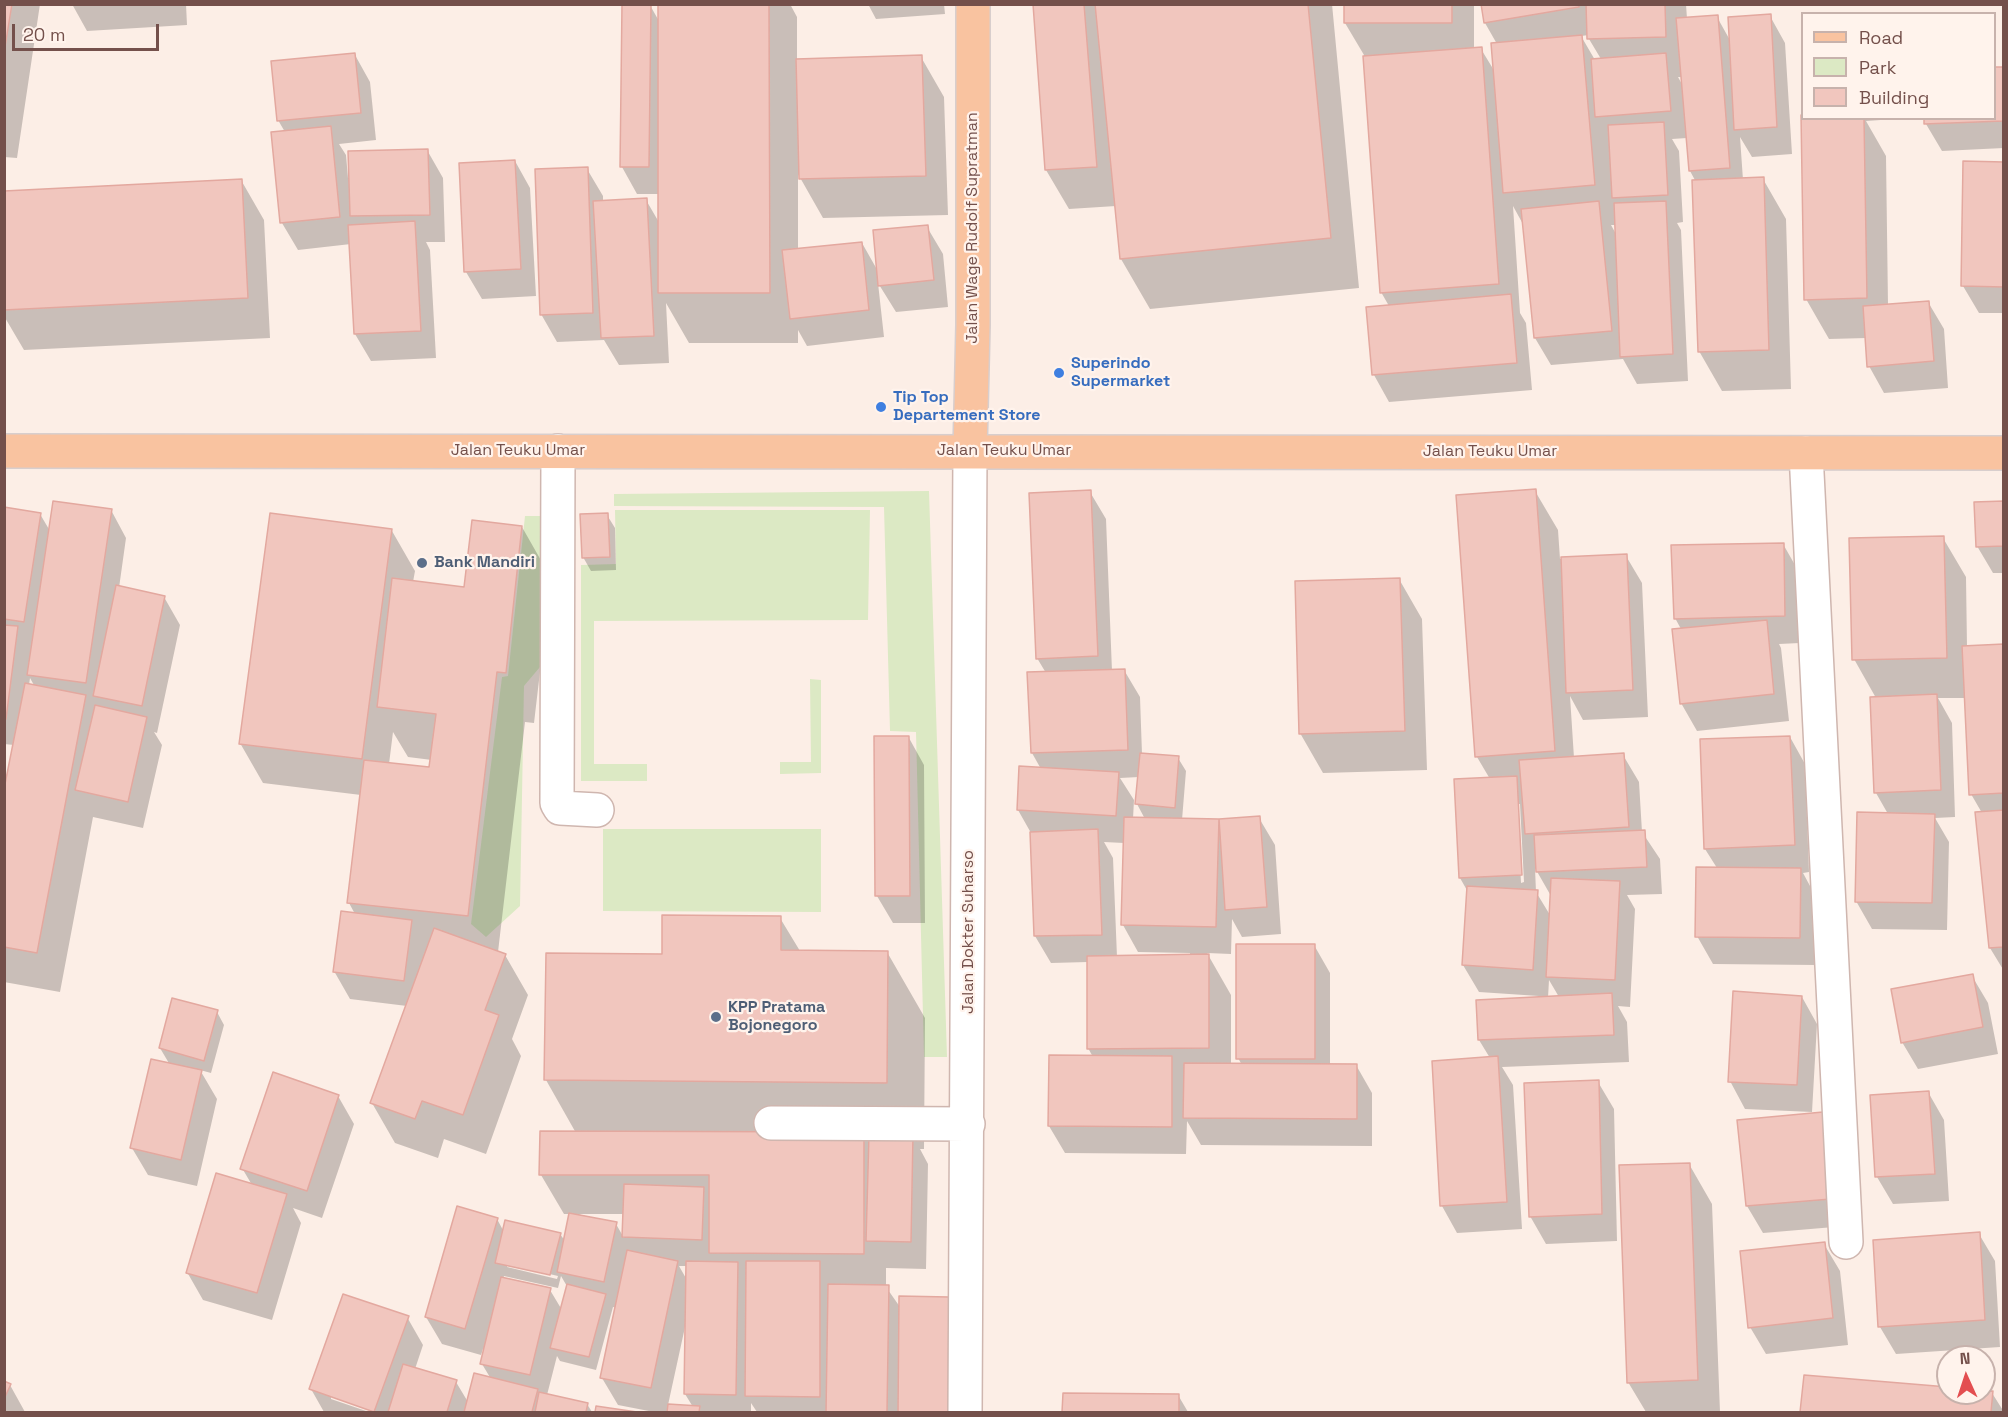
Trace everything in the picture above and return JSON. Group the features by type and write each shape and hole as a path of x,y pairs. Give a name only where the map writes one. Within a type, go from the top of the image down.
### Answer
{"main road":[{"name":"Jalan Wage Rudolf Supratman","path":"970,451 973,326 973,4"},
{"name":"Jalan Teuku Umar","path":"4,451 2004,453"}],"street":[{"name":"Jalan Dokter Suharso","path":"965,1413 970,451"},
{"path":"558,452 557,803 560,808 597,810"},
{"path":"1806,453 1846,1242"},
{"path":"771,1123 968,1124"}],"green space":[{"path":"929,491 947,1057 924,1057 916,732 890,731 884,507 614,506 614,494"},
{"path":"615,510 870,510 868,620 594,621 594,764 647,764 647,781 581,781 581,565 616,564"},
{"path":"525,516 541,516 540,667 524,686 520,906 486,937 471,924 502,677 508,676"},
{"path":"810,679 821,680 821,773 780,774 780,762 811,762"},
{"path":"603,829 821,829 821,912 603,911"}],"building":[{"path":"4,4 12,4 4,53"},
{"path":"622,4 651,5 649,167 620,167"},
{"path":"658,4 769,4 770,293 658,293"},
{"path":"1033,4 1084,4 1097,167 1045,170"},
{"path":"1095,4 1308,4 1331,238 1120,259"},
{"path":"1344,4 1452,4 1452,23 1344,23"},
{"path":"1481,4 1579,4 1579,7 1484,23"},
{"path":"1586,4 1665,4 1666,37 1587,39"},
{"path":"1771,14 1777,127 1734,130 1728,17"},
{"path":"1718,15 1730,168 1689,171 1676,18"},
{"path":"1582,35 1595,185 1503,193 1491,43"},
{"path":"1482,47 1499,284 1380,293 1363,56"},
{"path":"355,53 361,113 277,121 271,61"},
{"path":"1666,53 1671,111 1595,117 1591,59"},
{"path":"922,55 926,176 799,179 796,59"},
{"path":"1996,67 2004,67 2004,121 1924,124 1924,120 1996,120"},
{"path":"1801,120 1864,120 1867,298 1804,300"},
{"path":"1664,122 1668,195 1612,198 1608,125"},
{"path":"331,126 340,217 280,223 271,132"},
{"path":"428,149 430,215 350,216 348,151"},
{"path":"515,160 521,269 464,272 459,163"},
{"path":"1963,161 2004,162 2004,287 1961,286"},
{"path":"588,167 593,313 540,315 535,169"},
{"path":"1764,177 1769,350 1698,352 1692,180"},
{"path":"242,179 248,298 4,310 4,191"},
{"path":"647,198 654,336 601,338 593,201"},
{"path":"1599,201 1612,331 1534,338 1521,209"},
{"path":"1666,201 1673,354 1620,357 1614,203"},
{"path":"415,221 421,331 354,334 348,225"},
{"path":"928,225 934,280 878,286 873,230"},
{"path":"862,242 869,310 790,319 782,250"},
{"path":"1511,294 1517,363 1372,375 1366,307"},
{"path":"1929,301 1934,361 1867,367 1863,306"},
{"path":"1536,489 1555,751 1475,757 1456,495"},
{"path":"1091,490 1098,656 1036,659 1029,493"},
{"path":"53,501 112,509 86,683 27,675"},
{"path":"2004,501 2004,546 1976,547 1974,502"},
{"path":"4,507 41,513 24,622 4,619"},
{"path":"270,513 392,529 362,759 239,744"},
{"path":"608,513 610,557 582,558 580,514"},
{"path":"472,520 522,526 506,673 497,672 468,916 347,903 364,760 429,767 436,714 377,707 392,578 464,587"},
{"path":"1944,536 1947,658 1852,660 1849,538"},
{"path":"1784,543 1785,616 1674,619 1671,545"},
{"path":"1627,554 1633,690 1566,693 1561,557"},
{"path":"1400,578 1405,731 1299,734 1295,581"},
{"path":"116,585 165,596 142,706 93,696"},
{"path":"1767,620 1774,694 1680,704 1672,629"},
{"path":"4,625 18,626 6,719 4,719"},
{"path":"2004,644 2004,793 1969,795 1962,646"},
{"path":"1125,669 1128,750 1031,753 1027,672"},
{"path":"25,683 86,695 37,953 4,947 4,789"},
{"path":"1937,694 1941,790 1874,793 1870,697"},
{"path":"95,705 147,717 128,802 75,790"},
{"path":"874,736 909,736 910,896 875,896"},
{"path":"1790,736 1795,845 1704,849 1700,739"},
{"path":"1140,753 1179,756 1175,808 1135,804"},
{"path":"1624,753 1629,827 1525,834 1519,760"},
{"path":"1019,766 1119,772 1116,816 1017,810"},
{"path":"1517,776 1522,875 1459,878 1454,779"},
{"path":"2004,810 2004,947 1989,948 1975,812"},
{"path":"1857,812 1935,814 1932,903 1855,902"},
{"path":"1260,816 1267,907 1225,910 1219,819"},
{"path":"1124,817 1219,819 1216,927 1121,925"},
{"path":"1098,829 1102,935 1034,936 1030,832"},
{"path":"1645,830 1647,867 1536,872 1534,835"},
{"path":"1696,867 1801,868 1800,938 1695,937"},
{"path":"1551,878 1620,881 1615,980 1546,977"},
{"path":"1467,886 1538,890 1533,970 1462,965"},
{"path":"341,911 412,920 404,981 333,972"},
{"name":"KPP Pratama Bojonegoro","path":"662,915 781,916 781,950 888,951 887,1083 544,1080 546,953 662,954"},
{"path":"434,928 506,954 485,1010 499,1015 463,1115 422,1101 415,1119 370,1103"},
{"path":"1236,944 1315,944 1315,1059 1236,1059"},
{"path":"1209,954 1209,1048 1087,1049 1087,956"},
{"path":"1973,974 1983,1027 1901,1043 1891,989"},
{"path":"1733,991 1802,996 1797,1085 1728,1082"},
{"path":"1612,993 1614,1035 1478,1040 1476,1000"},
{"path":"172,998 218,1010 204,1061 159,1048"},
{"path":"1049,1055 1172,1056 1172,1127 1048,1126"},
{"path":"1498,1056 1507,1202 1440,1206 1432,1061"},
{"path":"151,1059 202,1070 181,1160 130,1148"},
{"path":"1184,1063 1357,1064 1357,1119 1183,1118"},
{"path":"273,1072 339,1095 307,1191 240,1169"},
{"path":"1599,1080 1602,1214 1529,1217 1524,1083"},
{"path":"1929,1091 1935,1174 1875,1177 1870,1095"},
{"path":"1823,1112 1831,1199 1746,1206 1737,1120"},
{"path":"540,1131 864,1132 864,1254 709,1253 709,1175 539,1175"},
{"path":"869,1134 913,1135 911,1242 866,1241"},
{"path":"1690,1163 1698,1380 1627,1383 1619,1165"},
{"path":"216,1173 287,1194 257,1293 186,1273"},
{"path":"624,1184 704,1187 702,1240 622,1237"},
{"path":"457,1206 498,1218 465,1329 425,1317"},
{"path":"569,1213 617,1222 604,1282 557,1272"},
{"path":"505,1220 561,1233 550,1275 495,1263"},
{"path":"1980,1232 1985,1320 1878,1327 1873,1240"},
{"path":"1825,1242 1833,1318 1748,1328 1740,1251"},
{"path":"627,1250 678,1261 651,1388 600,1378"},
{"path":"686,1261 738,1262 736,1395 684,1394"},
{"path":"746,1261 820,1261 820,1397 745,1396"},
{"path":"501,1277 551,1288 530,1375 480,1364"},
{"path":"567,1284 606,1294 589,1357 550,1348"},
{"path":"828,1284 889,1285 887,1412 826,1412"},
{"path":"343,1294 409,1316 374,1412 309,1389"},
{"path":"899,1296 949,1297 948,1412 898,1412"},
{"path":"403,1364 457,1380 447,1412 388,1412"},
{"path":"474,1373 538,1389 532,1412 464,1412"},
{"path":"1804,1375 1936,1386 1936,1405 1992,1405 1991,1412 1800,1412"},
{"path":"4,1381 11,1384 4,1399"},
{"path":"539,1392 588,1403 586,1412 535,1412"},
{"path":"1063,1393 1179,1394 1179,1412 1062,1412"},
{"path":"668,1404 700,1406 699,1412 667,1412"},
{"path":"596,1406 637,1412 595,1412"}],"place":[{"name":"Superindo Supermarket","path":"1059,373"},
{"name":"Tip Top Departement Store","path":"881,407"},
{"name":"Bank Mandiri","path":"422,563"},
{"name":"KPP Pratama Bojonegoro","path":"716,1017"}]}
